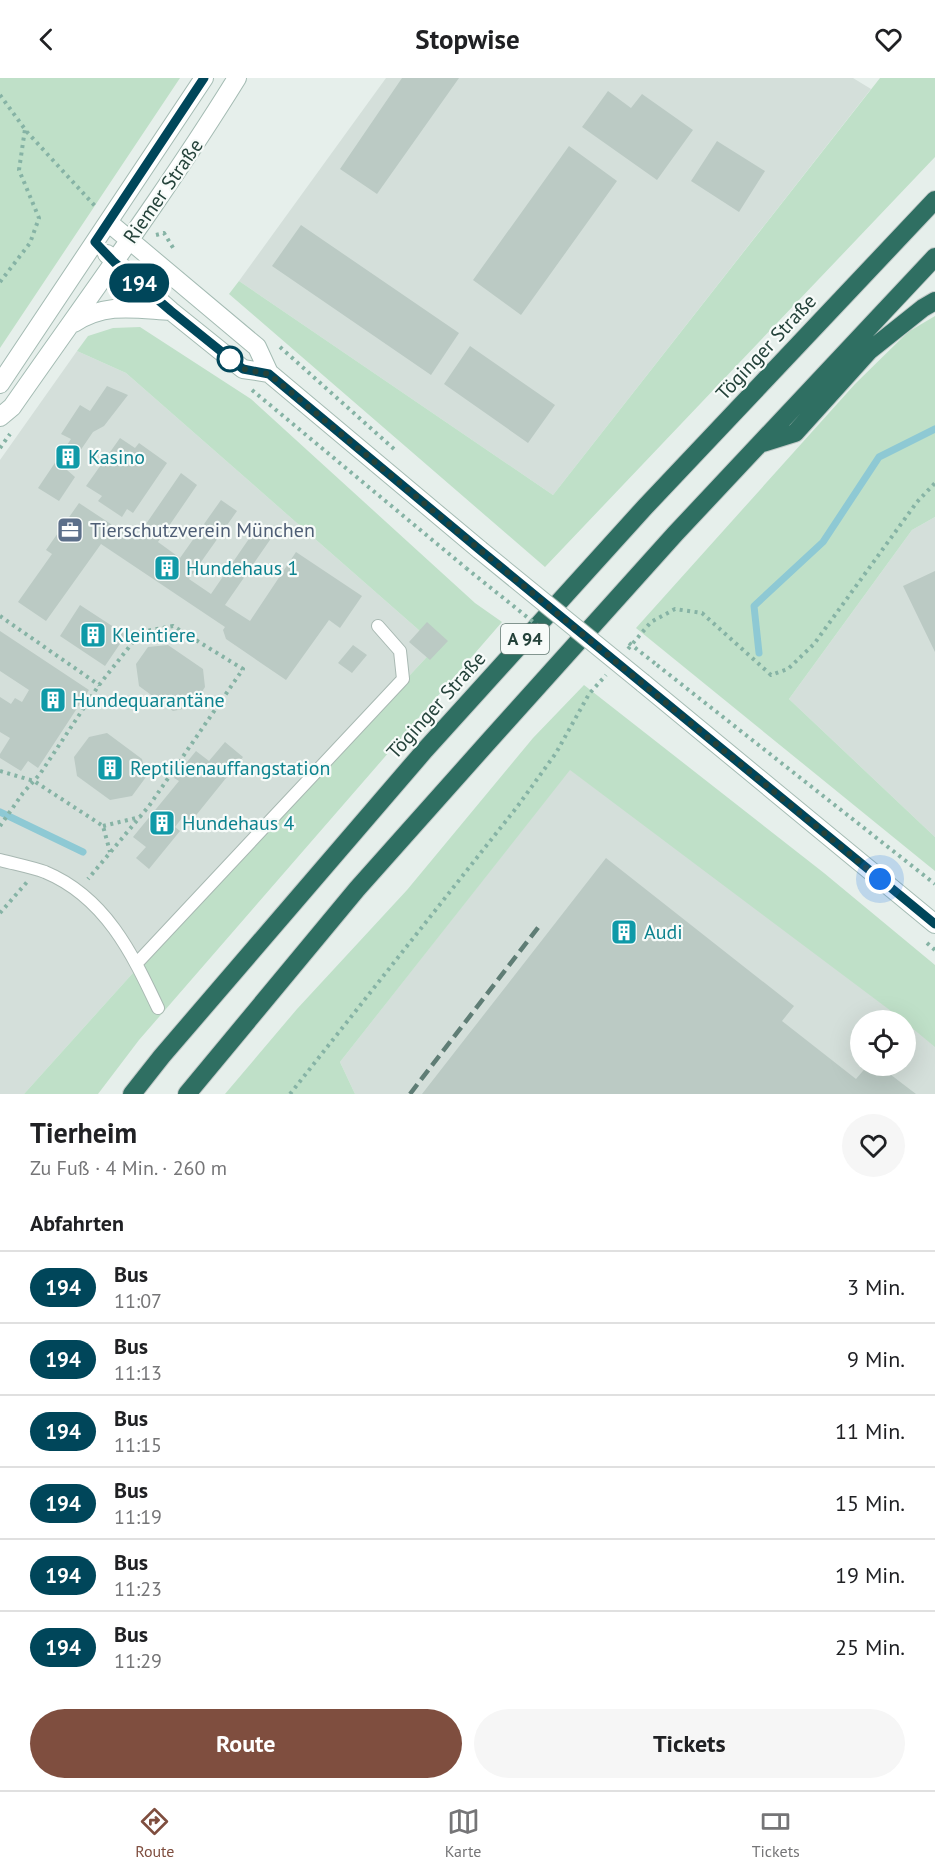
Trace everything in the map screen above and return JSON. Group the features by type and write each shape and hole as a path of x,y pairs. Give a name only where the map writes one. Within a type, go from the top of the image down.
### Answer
{"highway":[{"name":"Töginger Straße","path":"132,1094 424,750 645,507 935,200"},
{"name":"A 94","path":"187,1094 357,889 675,534 935,257"},
{"path":"761,443 795,432 869,351 935,301"}],"main road":[{"name":"Riemer Straße","path":"0,384 95,242 103,215 204,78"},
{"name":"Riemer Straße","path":"0,417 12,407 114,262 203,133 237,78"},
{"path":"103,215 257,347 269,374 935,924"},
{"path":"95,242 114,262 171,311 243,369 269,374"},
{"path":"68,327 88,314 114,308 171,311"}],"lane":[{"path":"137,963 403,679 400,651 378,626"},
{"path":"0,860 47,873 78,891 98,908 126,944 158,1008"}],"path":[{"path":"0,95 25,129 103,215"},
{"path":"0,282 30,243 39,218 19,170 25,129"},
{"path":"164,233 178,256"},
{"path":"274,342 396,451"},
{"path":"245,384 466,568"},
{"path":"651,622 675,609 702,613 771,675 788,669 814,644 917,502 935,483"},
{"path":"0,616 99,685"},
{"path":"0,826 22,793 34,781 99,685 141,632 173,626 243,669 140,817 78,891"},
{"path":"657,665 935,884"},
{"path":"290,1094 517,807 556,753 589,694"},
{"path":"0,771 34,781 103,826 111,853"},
{"path":"103,826 140,817"},
{"path":"0,913 37,870"}],"shaded area":[{"path":"386,78 853,78 871,89 553,495 239,281"},
{"path":"77,351 126,373 437,646 132,974 24,1094 0,1094 0,460"},
{"path":"935,517 935,837 789,699 912,530"},
{"path":"574,764 935,1011 935,1094 355,1094 340,1062"}],"green space":[{"path":"0,78 180,78 0,348"},
{"path":"880,78 935,78 935,157 545,567 229,294 239,281 553,495"},
{"path":"935,316 935,517 912,530 789,699 935,837 935,871 636,628 855,384 908,332"},
{"path":"140,327 251,399 475,603 502,622 139,1040 98,1094 24,1094 132,974 437,646 126,373 77,351 88,336 113,328"},
{"path":"584,685 824,873 935,965 935,1047 916,1031 916,1010 890,1010 570,770 340,1062 355,1094 225,1094 297,1009 407,890 533,738"}],"building":[{"path":"402,78 459,78 377,194 340,169"},
{"path":"608,91 631,108 642,94 693,130 657,180 582,127"},
{"path":"717,141 765,171 739,212 691,181"},
{"path":"569,146 617,181 521,315 473,280"},
{"path":"301,225 459,333 431,375 272,266"},
{"path":"470,346 555,405 528,443 444,384"},
{"name":"Kasino","path":"107,386 128,395 104,426 93,432 67,470 75,477 59,501 38,488 71,439 61,434 80,405 90,411"},
{"path":"120,438 135,448 139,443 167,463 133,513 127,509 122,517 98,501 102,496 86,486"},
{"name":"Hundehaus 1","path":"181,473 197,485 158,542 180,558 221,500 237,511 189,579 211,594 257,527 272,537 225,605 250,621 296,552 362,596 340,628 329,620 286,680 226,639 223,630 225,627 101,544 46,621 18,602 52,554 46,550 79,503 135,540"},
{"path":"935,571 935,652 903,586"},
{"name":"Kleintiere","path":"80,605 126,635 105,666 60,636"},
{"path":"427,622 448,641 430,660 409,642"},
{"name":"Hundequarantäne","path":"0,631 89,690 38,768 28,761 21,771 0,758 10,738 0,732 0,697 11,704 15,698 22,702 29,690 0,671"},
{"path":"168,645 203,669 205,687 192,707 173,711 139,686 136,664 148,647"},
{"path":"353,645 367,655 352,673 338,663"},
{"name":"Reptilienauffangstation","path":"107,733 142,759 146,777 132,796 110,800 77,776 74,757 89,737"},
{"path":"225,742 243,757 189,824 182,818 175,827 180,831 149,869 136,858 146,847 133,837 179,781 174,778 196,751 209,761"},
{"name":"Audi","path":"606,858 794,1006 782,1021 850,1076 856,1079 859,1076 892,1076 916,1094 422,1094"}],"waterway":[{"path":"759,653 754,606 823,542 879,457 935,429"},
{"path":"0,812 83,852"}],"railway":[{"path":"410,1094 540,925"}],"bus line":[{"name":"194","path":"204,78 95,242 114,262 171,311 243,369 269,374 935,924"}],"place":[{"name":"Kasino","path":"68,457"},
{"name":"Tierschutzverein München","path":"70,530"},
{"name":"Hundehaus 1","path":"167,568"},
{"name":"Kleintiere","path":"93,635"},
{"name":"Hundequarantäne","path":"53,700"},
{"name":"Reptilienauffangstation","path":"110,768"},
{"name":"Hundehaus 4","path":"162,823"},
{"name":"Audi","path":"624,932"}],"route":[{"path":"230,359 225,354 243,369 269,374 880,879"}]}
